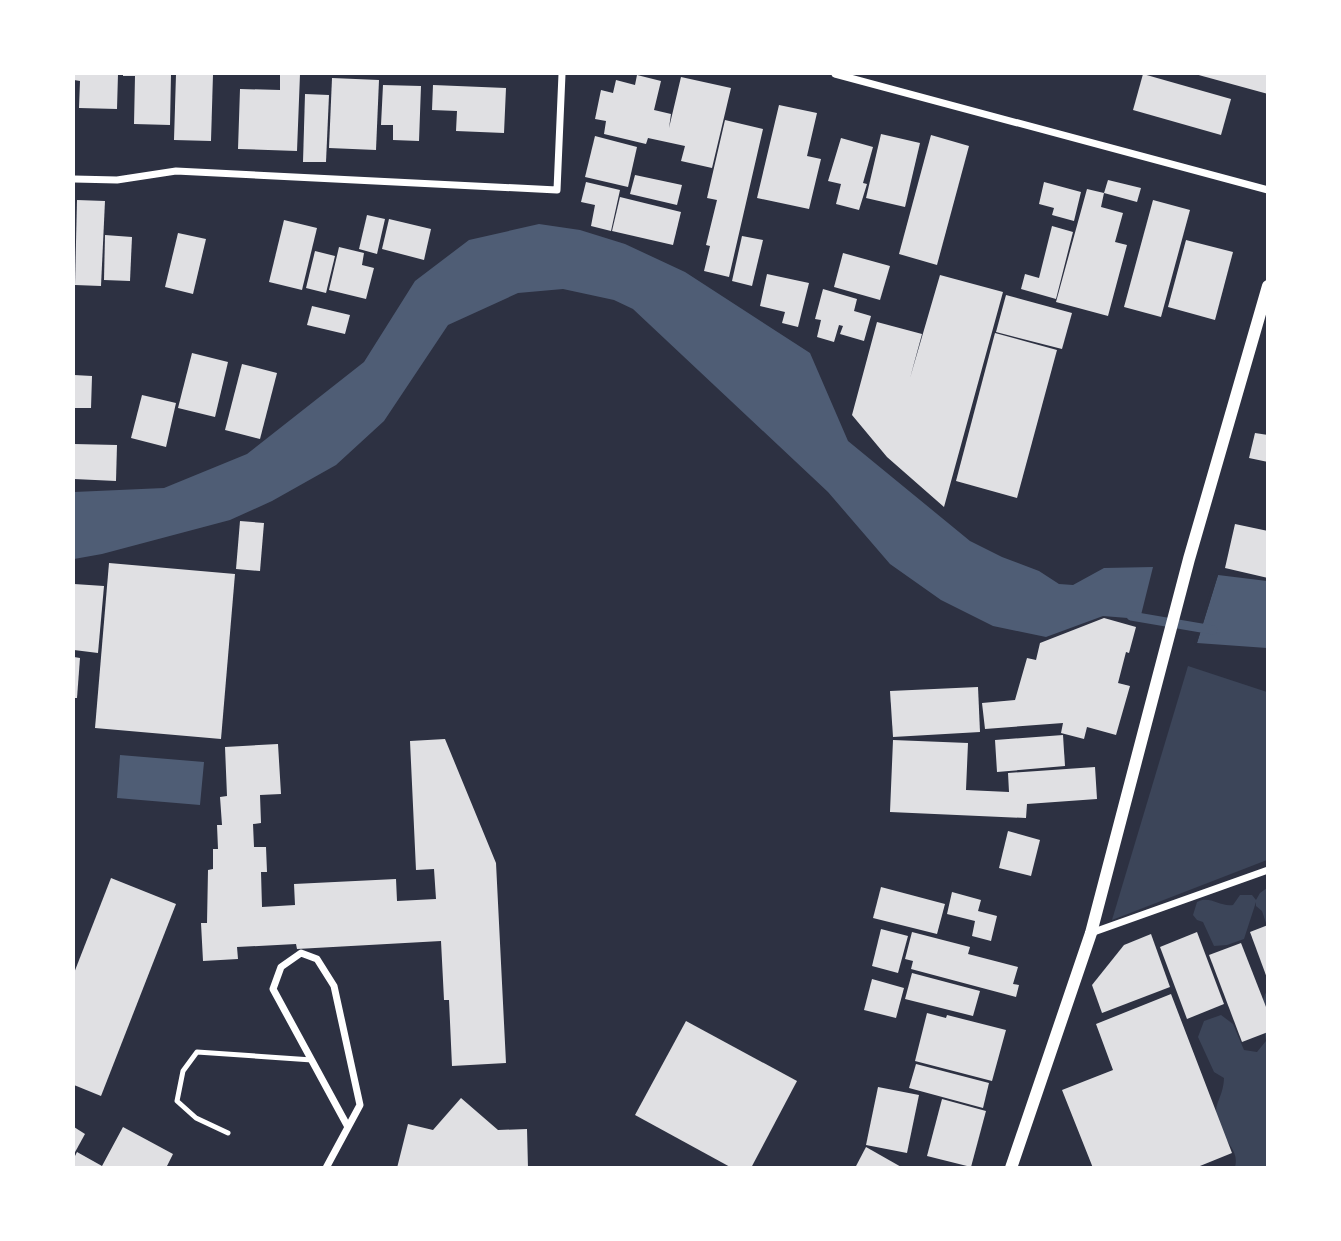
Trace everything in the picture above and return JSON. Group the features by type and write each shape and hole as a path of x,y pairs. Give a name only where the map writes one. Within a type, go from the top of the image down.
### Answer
{"street":[{"path":"74,179 117,180 176,171 557,190 562,74"},
{"path":"835,74 1268,190"},
{"path":"1011,1167 1091,933 1189,559 1268,286"},
{"path":"1091,933 1268,870"},
{"path":"326,1167 348,1127 360,1105 334,986 317,959 301,953 281,967 274,989 348,1127"}],"lane":[{"path":"228,1133 196,1118 177,1101 183,1071 197,1052 312,1060"}],"shaded area":[{"path":"539,224 580,230 625,244 685,272 810,353 848,441 970,541 1039,571 1059,584 1073,585 1104,568 1153,567 1140,619 1103,616 1046,637 993,626 941,600 890,564 828,492 633,309 614,300 563,289 518,293 448,325 384,421 336,465 272,501 230,520 74,559 74,492 164,488 247,454 364,362 415,281 469,240"},
{"path":"1218,575 1267,581 1267,648 1197,643"},
{"path":"1188,666 1267,692 1267,860 1112,920"},
{"path":"120,755 204,762 200,805 117,798"},
{"path":"1267,888 1267,926 1256,902 1244,939 1214,946 1203,922 1193,915 1197,902 1202,900 1233,905 1240,895 1252,895 1256,900"},
{"path":"1267,992 1267,1167 1235,1167 1234,1153 1216,1115 1224,1078 1214,1072 1198,1037 1204,1021 1221,1015 1233,1024 1244,1050 1257,1052 1266,1041 1261,1007"}],"pier":[{"path":"1216,572 1219,572 1196,646 1194,642"}],"building":[{"path":"74,74 118,74 117,109 79,108 80,81 74,80"},
{"path":"123,74 171,74 170,125 134,124 135,76"},
{"path":"176,74 213,74 211,141 174,140"},
{"path":"280,74 300,74 297,151 238,149 240,89 280,90"},
{"path":"1143,74 1231,99 1221,135 1133,110"},
{"path":"1195,74 1268,74 1268,94"},
{"path":"637,75 661,81 654,110 671,114 669,128 681,77 731,88 712,168 681,161 685,146 648,138 646,144 604,134 606,121 595,119 601,90 613,93 616,80 635,85"},
{"path":"332,78 379,80 376,150 329,148"},
{"path":"383,85 421,86 419,141 393,140 393,125 381,125"},
{"path":"433,85 506,88 504,133 456,131 457,111 432,110"},
{"path":"305,94 329,95 326,162 303,162"},
{"path":"779,105 817,113 807,156 821,159 809,209 757,198"},
{"path":"725,120 763,129 729,277 704,271 710,246 706,245 717,200 707,198"},
{"path":"881,134 920,143 905,207 866,198"},
{"path":"931,135 969,146 937,265 899,254"},
{"path":"595,136 637,147 628,187 585,177"},
{"path":"841,138 873,147 863,183 867,184 859,210 836,204 841,184 828,181"},
{"path":"635,175 682,185 677,205 630,194"},
{"path":"1108,180 1141,188 1137,202 1104,193"},
{"path":"586,182 620,190 611,231 591,226 595,205 581,202"},
{"path":"1044,182 1081,192 1074,221 1052,215 1054,208 1039,204"},
{"path":"1087,189 1104,193 1101,207 1123,213 1115,242 1127,245 1108,316 1056,302"},
{"path":"620,197 681,212 673,245 612,231"},
{"path":"77,200 105,201 101,286 75,285"},
{"path":"1153,200 1190,210 1161,317 1124,307"},
{"path":"367,215 385,219 377,254 359,249"},
{"path":"389,219 431,229 424,260 382,249"},
{"path":"284,220 317,228 302,290 269,282"},
{"path":"1052,226 1073,232 1056,299 1021,289 1025,274 1039,278"},
{"path":"178,233 206,239 193,294 165,287"},
{"path":"105,235 132,237 130,281 104,280"},
{"path":"742,236 763,240 752,286 732,281"},
{"path":"1186,240 1233,252 1215,320 1168,307"},
{"path":"339,247 364,253 362,265 374,268 366,299 329,290"},
{"path":"315,251 335,256 326,293 306,288"},
{"path":"843,253 890,266 880,300 834,287"},
{"path":"767,274 809,283 798,327 782,323 785,312 760,306"},
{"path":"940,275 1003,292 944,507 887,457 852,415 877,322 922,334 910,378"},
{"path":"823,289 857,299 854,311 871,316 864,341 840,334 843,326 839,325 834,342 817,337 821,320 815,319"},
{"path":"1006,295 1072,313 1062,349 996,332"},
{"path":"312,306 350,315 345,334 307,325"},
{"path":"995,333 1057,350 1017,498 956,481"},
{"path":"192,353 228,362 215,417 178,408"},
{"path":"242,364 277,373 260,439 225,430"},
{"path":"74,375 92,376 91,408 74,408"},
{"path":"142,395 176,403 166,447 131,438"},
{"path":"1255,433 1268,435 1268,462 1249,458"},
{"path":"74,444 117,445 116,481 74,479"},
{"path":"240,521 264,523 260,571 236,569"},
{"path":"1235,524 1268,531 1268,578 1225,568"},
{"path":"109,563 235,574 221,739 95,728"},
{"path":"74,584 104,586 98,653 74,650"},
{"path":"1104,618 1136,627 1118,683 1130,686 1116,735 1087,727 1084,739 1061,733 1063,723 985,729 982,703 1015,700 1027,658 1036,660 1040,643"},
{"path":"74,657 80,658 77,698 74,698"},
{"path":"978,687 980,732 893,737 890,691"},
{"path":"1063,735 1065,766 997,772 995,740"},
{"path":"445,739 496,863 506,1063 452,1066 449,1000 444,1000 441,941 297,949 296,944 237,947 238,959 203,961 201,923 207,923 208,870 213,869 213,849 218,849 217,825 222,825 220,797 227,796 225,747 278,744 281,794 260,795 261,823 253,824 254,847 266,847 267,872 261,872 262,907 295,905 294,884 396,879 397,901 436,899 434,869 416,870 410,741"},
{"path":"893,740 968,743 966,790 1009,792 1008,773 1095,767 1097,799 1027,804 1026,818 890,812"},
{"path":"1008,831 1040,840 1031,876 999,868"},
{"path":"111,878 176,904 101,1096 74,1085 74,973"},
{"path":"881,887 945,904 937,934 873,918"},
{"path":"952,892 981,900 978,911 997,916 991,941 972,936 975,921 947,914"},
{"path":"1268,925 1268,978 1267,978 1250,932"},
{"path":"881,929 908,936 898,973 872,966"},
{"path":"912,932 970,947 968,954 1018,967 1013,984 1019,985 1016,997 911,969 913,961 905,959"},
{"path":"1197,932 1224,1004 1187,1019 1160,947"},
{"path":"1151,934 1170,987 1102,1013 1092,985 1124,945"},
{"path":"1241,943 1268,1012 1268,1032 1242,1042 1209,955"},
{"path":"912,973 980,991 973,1016 905,999"},
{"path":"872,979 904,988 896,1018 864,1010"},
{"path":"1171,994 1232,1153 1195,1168 1093,1168 1062,1090 1113,1070 1096,1024"},
{"path":"927,1013 946,1018 947,1015 1006,1030 992,1081 915,1061"},
{"path":"686,1021 797,1081 751,1168 732,1168 635,1115"},
{"path":"916,1064 989,1083 983,1108 909,1088"},
{"path":"878,1087 919,1095 907,1153 866,1145"},
{"path":"461,1098 498,1130 527,1129 528,1168 397,1168 408,1124 433,1130"},
{"path":"942,1099 986,1111 971,1167 927,1156"},
{"path":"74,1127 85,1134 74,1154"},
{"path":"123,1127 173,1154 166,1168 74,1168 77,1152 102,1166"},
{"path":"866,1147 903,1168 855,1168"}],"waterway":[{"path":"1131,616 1213,630"}]}
